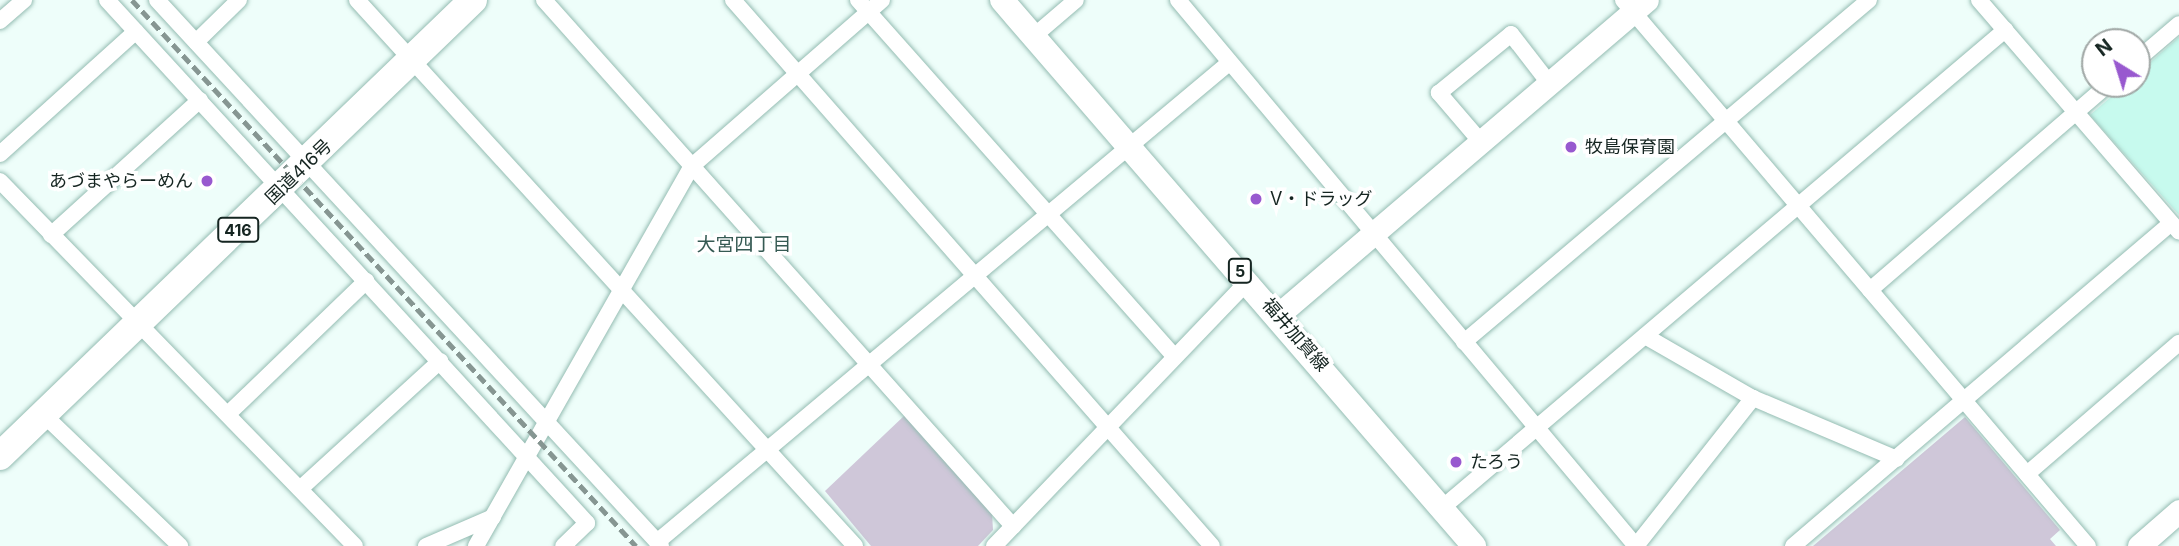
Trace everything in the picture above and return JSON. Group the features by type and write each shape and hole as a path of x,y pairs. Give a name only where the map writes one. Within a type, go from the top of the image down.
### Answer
{"highway":[{"name":"国道416号","path":"0,456 282,190 473,0"}],"main road":[{"name":"福井加賀線","path":"1002,0 1278,315 1474,546"}],"street":[{"path":"0,22 24,0"},
{"path":"107,0 587,523 563,546"},
{"path":"158,0 659,544 766,448 1230,62"},
{"path":"196,42 239,0"},
{"path":"357,0 855,546"},
{"path":"544,0 1013,526"},
{"path":"733,0 1212,546"},
{"path":"477,546 544,419 692,166 797,74 863,6 882,0"},
{"path":"1034,36 1076,0"},
{"path":"1178,0 1636,546 1753,398"},
{"path":"1465,342 1869,0"},
{"path":"1793,546 2175,227 1979,0"},
{"path":"1278,315 1549,83 1634,4 1726,121 2088,546"},
{"path":"863,6 1173,355"},
{"path":"2151,48 2179,24"},
{"path":"1442,508 2005,30"},
{"path":"0,154 136,32"},
{"path":"1481,142 1439,93 1511,34 1549,83"},
{"path":"1870,290 2092,98"},
{"path":"51,236 200,100"},
{"path":"0,181 135,326 228,414 355,546"},
{"path":"228,414 366,281"},
{"path":"994,546 1173,355 1248,281"},
{"path":"1645,336 1753,398 1897,459"},
{"path":"2027,474 2179,343"},
{"path":"300,489 440,360"},
{"path":"44,415 180,546"},
{"path":"2139,546 2179,511"},
{"path":"426,546 493,517"}],"shaded area":[{"path":"2179,37 2179,215 2090,115 2110,98 2151,98 2151,62"},
{"path":"905,415 992,513 993,530 978,546 871,546 825,491"},
{"path":"1965,417 2060,530 2050,539 2056,546 1813,546"}],"railway":[{"path":"132,0 636,546"}],"place":[{"name":"牧島保育園","path":"1571,147"},
{"name":"あづまやらーめん","path":"207,181"},
{"name":"V・ドラッグ","path":"1256,199"},
{"name":"たろう","path":"1456,462"}],"district":[{"name":"大宮四丁目","path":"744,245"}]}
